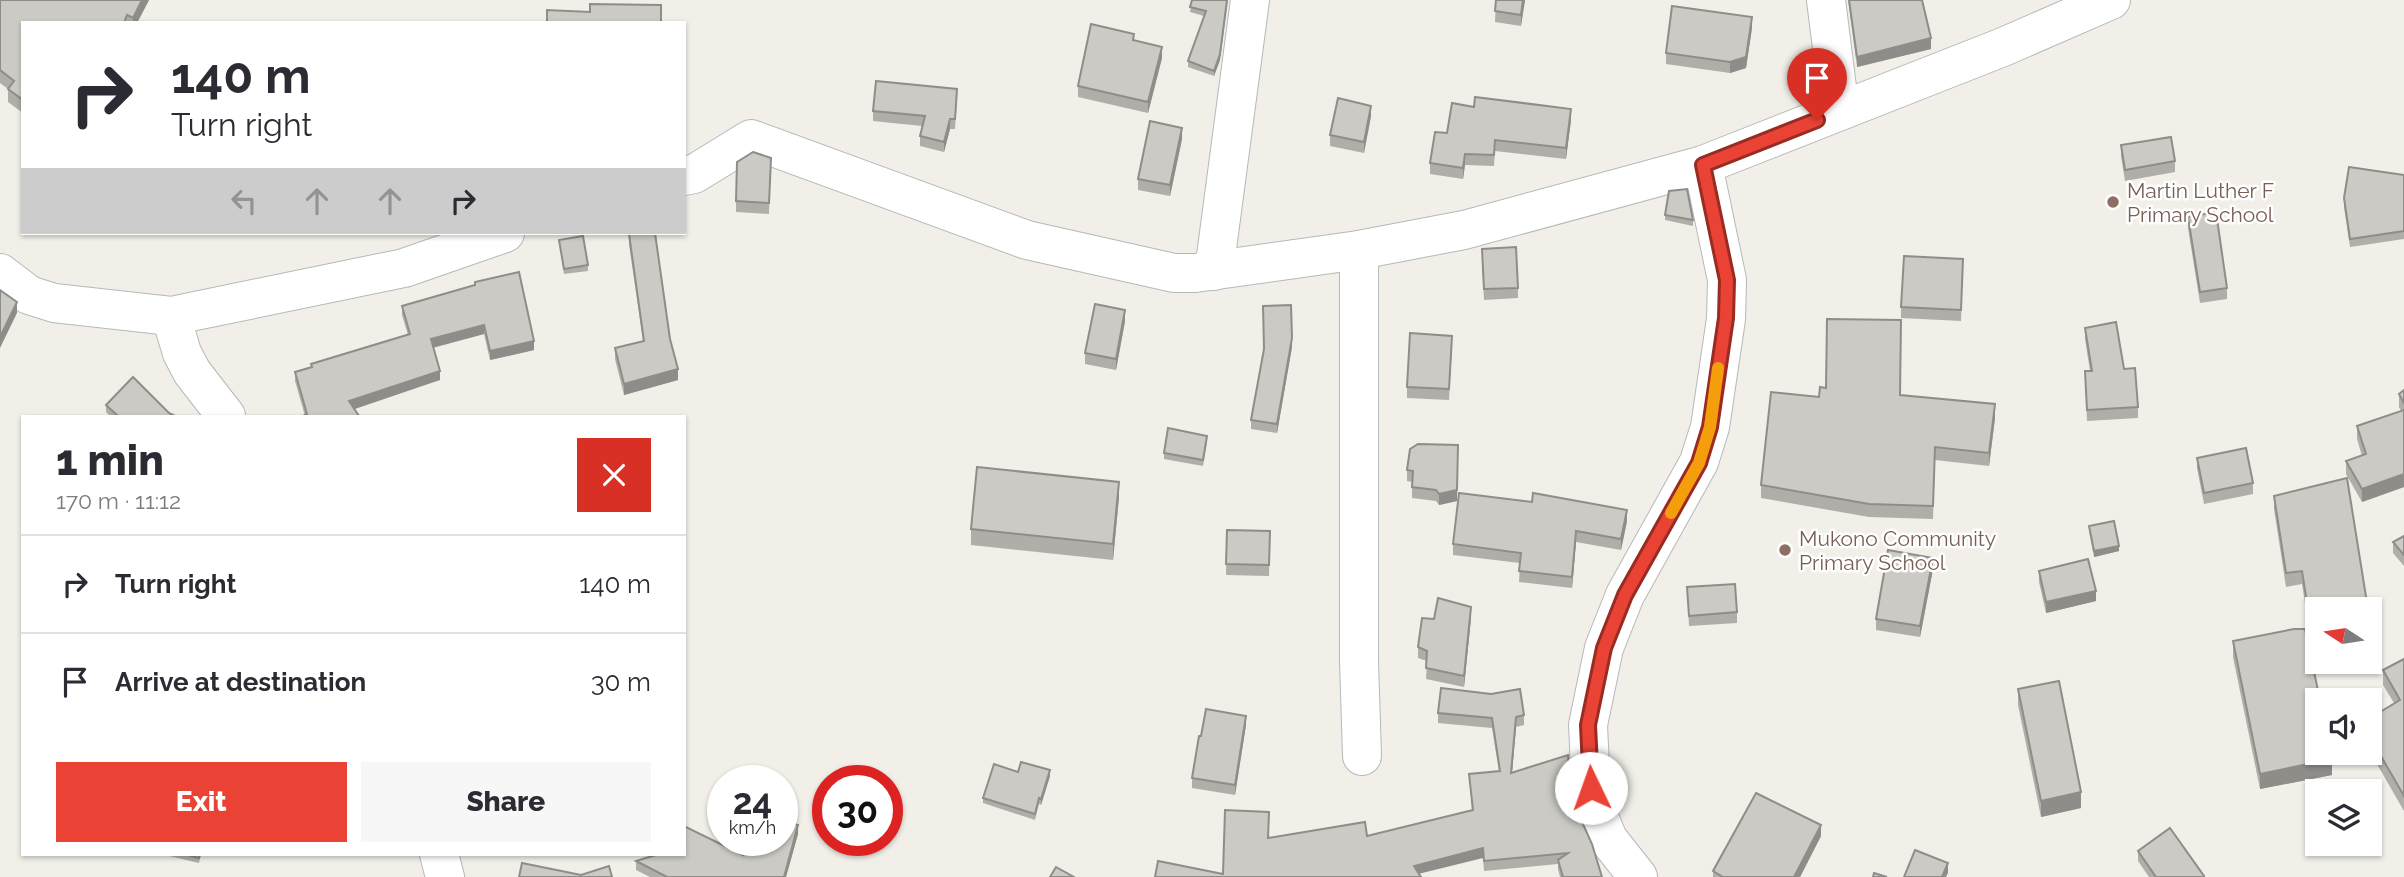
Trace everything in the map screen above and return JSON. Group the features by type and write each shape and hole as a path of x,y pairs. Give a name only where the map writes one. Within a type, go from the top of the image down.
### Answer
{"street":[{"path":"1214,271 1250,0"},
{"path":"1826,0 1840,111"},
{"path":"686,176 694,174 751,139 1027,240 1174,273 1214,271 1359,250 1464,230 1703,165 2003,47 2111,0"},
{"path":"1638,877 1608,839 1599,817 1591,788 1588,725 1604,648 1625,595 1699,463 1710,427 1726,318 1727,280 1703,165"},
{"path":"0,273 29,295 54,303 172,316 404,268 499,235"},
{"path":"1359,250 1359,661 1362,756"},
{"path":"172,316 182,352 192,372 225,415"},
{"path":"440,856 445,877"}],"building":[{"path":"0,0 142,0 133,18 127,15 125,21 21,21 21,99 8,89 14,81 0,70"},
{"path":"1192,0 1227,0 1220,54 1214,71 1188,61 1206,11 1190,7"},
{"path":"1496,0 1523,0 1521,15 1495,11"},
{"path":"1849,0 1922,0 1931,38 1857,57"},
{"path":"590,4 661,5 661,21 547,21 547,10 590,12"},
{"path":"1672,6 1752,17 1746,57 1730,62 1666,53"},
{"path":"1091,24 1134,34 1133,40 1162,47 1148,102 1078,86"},
{"path":"876,81 957,89 955,119 950,119 944,142 920,136 925,116 873,111"},
{"path":"1475,97 1571,109 1566,148 1495,140 1494,155 1465,154 1463,168 1430,163 1435,132 1447,133 1452,103 1474,107"},
{"path":"1338,98 1371,106 1364,142 1330,135"},
{"path":"1150,121 1182,128 1170,185 1138,179"},
{"path":"2171,137 2175,161 2125,170 2121,145"},
{"path":"753,152 771,158 769,203 736,201 737,162"},
{"path":"2349,167 2404,175 2404,231 2350,239 2344,198"},
{"path":"1687,189 1693,220 1665,215 1669,191"},
{"path":"2216,212 2227,288 2200,292 2188,217"},
{"path":"629,235 655,235 670,339 678,369 624,384 615,348 644,341"},
{"path":"583,236 588,265 564,269 559,240"},
{"path":"1516,247 1518,288 1484,289 1482,249"},
{"path":"1904,256 1963,259 1961,310 1901,307"},
{"path":"519,272 534,341 490,351 484,325 431,339 440,371 349,401 358,415 305,415 307,414 295,372 312,367 311,364 410,334 402,306 475,285 475,282"},
{"path":"0,290 17,302 0,337"},
{"path":"1095,304 1125,310 1116,359 1085,353"},
{"path":"1291,305 1292,338 1277,424 1251,420 1264,349 1263,306"},
{"path":"1827,319 1901,320 1900,395 1995,404 1989,453 1935,447 1933,506 1869,504 1761,485 1771,392 1819,397 1820,387 1826,388"},
{"path":"2116,322 2124,369 2135,368 2138,407 2087,410 2085,371 2092,371 2085,328"},
{"path":"1410,333 1452,336 1449,389 1407,387"},
{"path":"133,377 173,415 117,415 106,405"},
{"path":"2404,390 2404,403 2399,394"},
{"path":"2404,410 2404,474 2362,489 2346,461 2366,454 2357,426"},
{"path":"1168,428 1207,436 1203,460 1164,453"},
{"path":"1418,444 1458,445 1457,490 1439,494 1436,490 1412,487 1413,471 1407,470 1410,449"},
{"path":"2246,448 2253,483 2204,493 2197,458"},
{"path":"977,467 1119,482 1113,544 971,529"},
{"path":"2347,478 2366,597 2306,597 2302,571 2286,573 2274,496"},
{"path":"1459,493 1532,502 1533,493 1627,510 1621,539 1576,531 1572,577 1519,571 1521,553 1453,544"},
{"path":"2114,521 2119,546 2094,551 2089,526"},
{"path":"1227,530 1270,531 1269,565 1226,564"},
{"path":"2404,536 2404,555 2393,542"},
{"path":"1888,550 1933,558 1920,626 1876,619"},
{"path":"2088,559 2096,591 2046,602 2039,571"},
{"path":"1735,584 1737,612 1689,616 1687,587"},
{"path":"1438,598 1471,607 1464,676 1426,668 1427,651 1418,647 1422,618 1434,619"},
{"path":"2305,629 2305,674 2315,674 2317,688 2305,688 2305,765 2260,774 2233,641"},
{"path":"2404,659 2404,796 2382,758 2382,711 2400,700 2383,670"},
{"path":"2059,681 2081,792 2041,801 2018,689"},
{"path":"1441,688 1491,694 1520,689 1524,715 1516,717 1511,773 1568,755 1570,784 1578,813 1592,844 1602,877 1563,877 1558,860 1568,853 1484,861 1483,848 1414,866 1421,877 1155,877 1158,861 1223,874 1225,810 1269,812 1268,838 1365,822 1367,836 1473,810 1469,774 1500,771 1492,718 1438,713"},
{"path":"1206,709 1246,716 1235,785 1192,778"},
{"path":"1021,762 1050,770 1035,814 983,798 994,764 1018,772"},
{"path":"1756,793 1821,825 1794,877 1723,877 1713,871"},
{"path":"686,827 707,837 707,856 790,856 784,877 667,877 636,861 652,856 686,856"},
{"path":"2170,828 2203,877 2156,877 2138,851"},
{"path":"1915,850 1948,863 1942,877 1904,877"},
{"path":"522,863 581,875 609,866 612,877 519,877"},
{"path":"1056,867 1074,877 1050,877"}],"slow traffic":[{"path":"1671,513 1699,463 1710,427 1718,368"}],"place":[{"name":"Martin Luther F Primary School","path":"2113,202"},
{"name":"Mukono Community Primary School","path":"1785,550"}],"route":[{"path":"1591,788 1588,725 1604,648 1625,595 1699,463 1710,427 1726,318 1727,280 1703,165 1817,120"}]}
